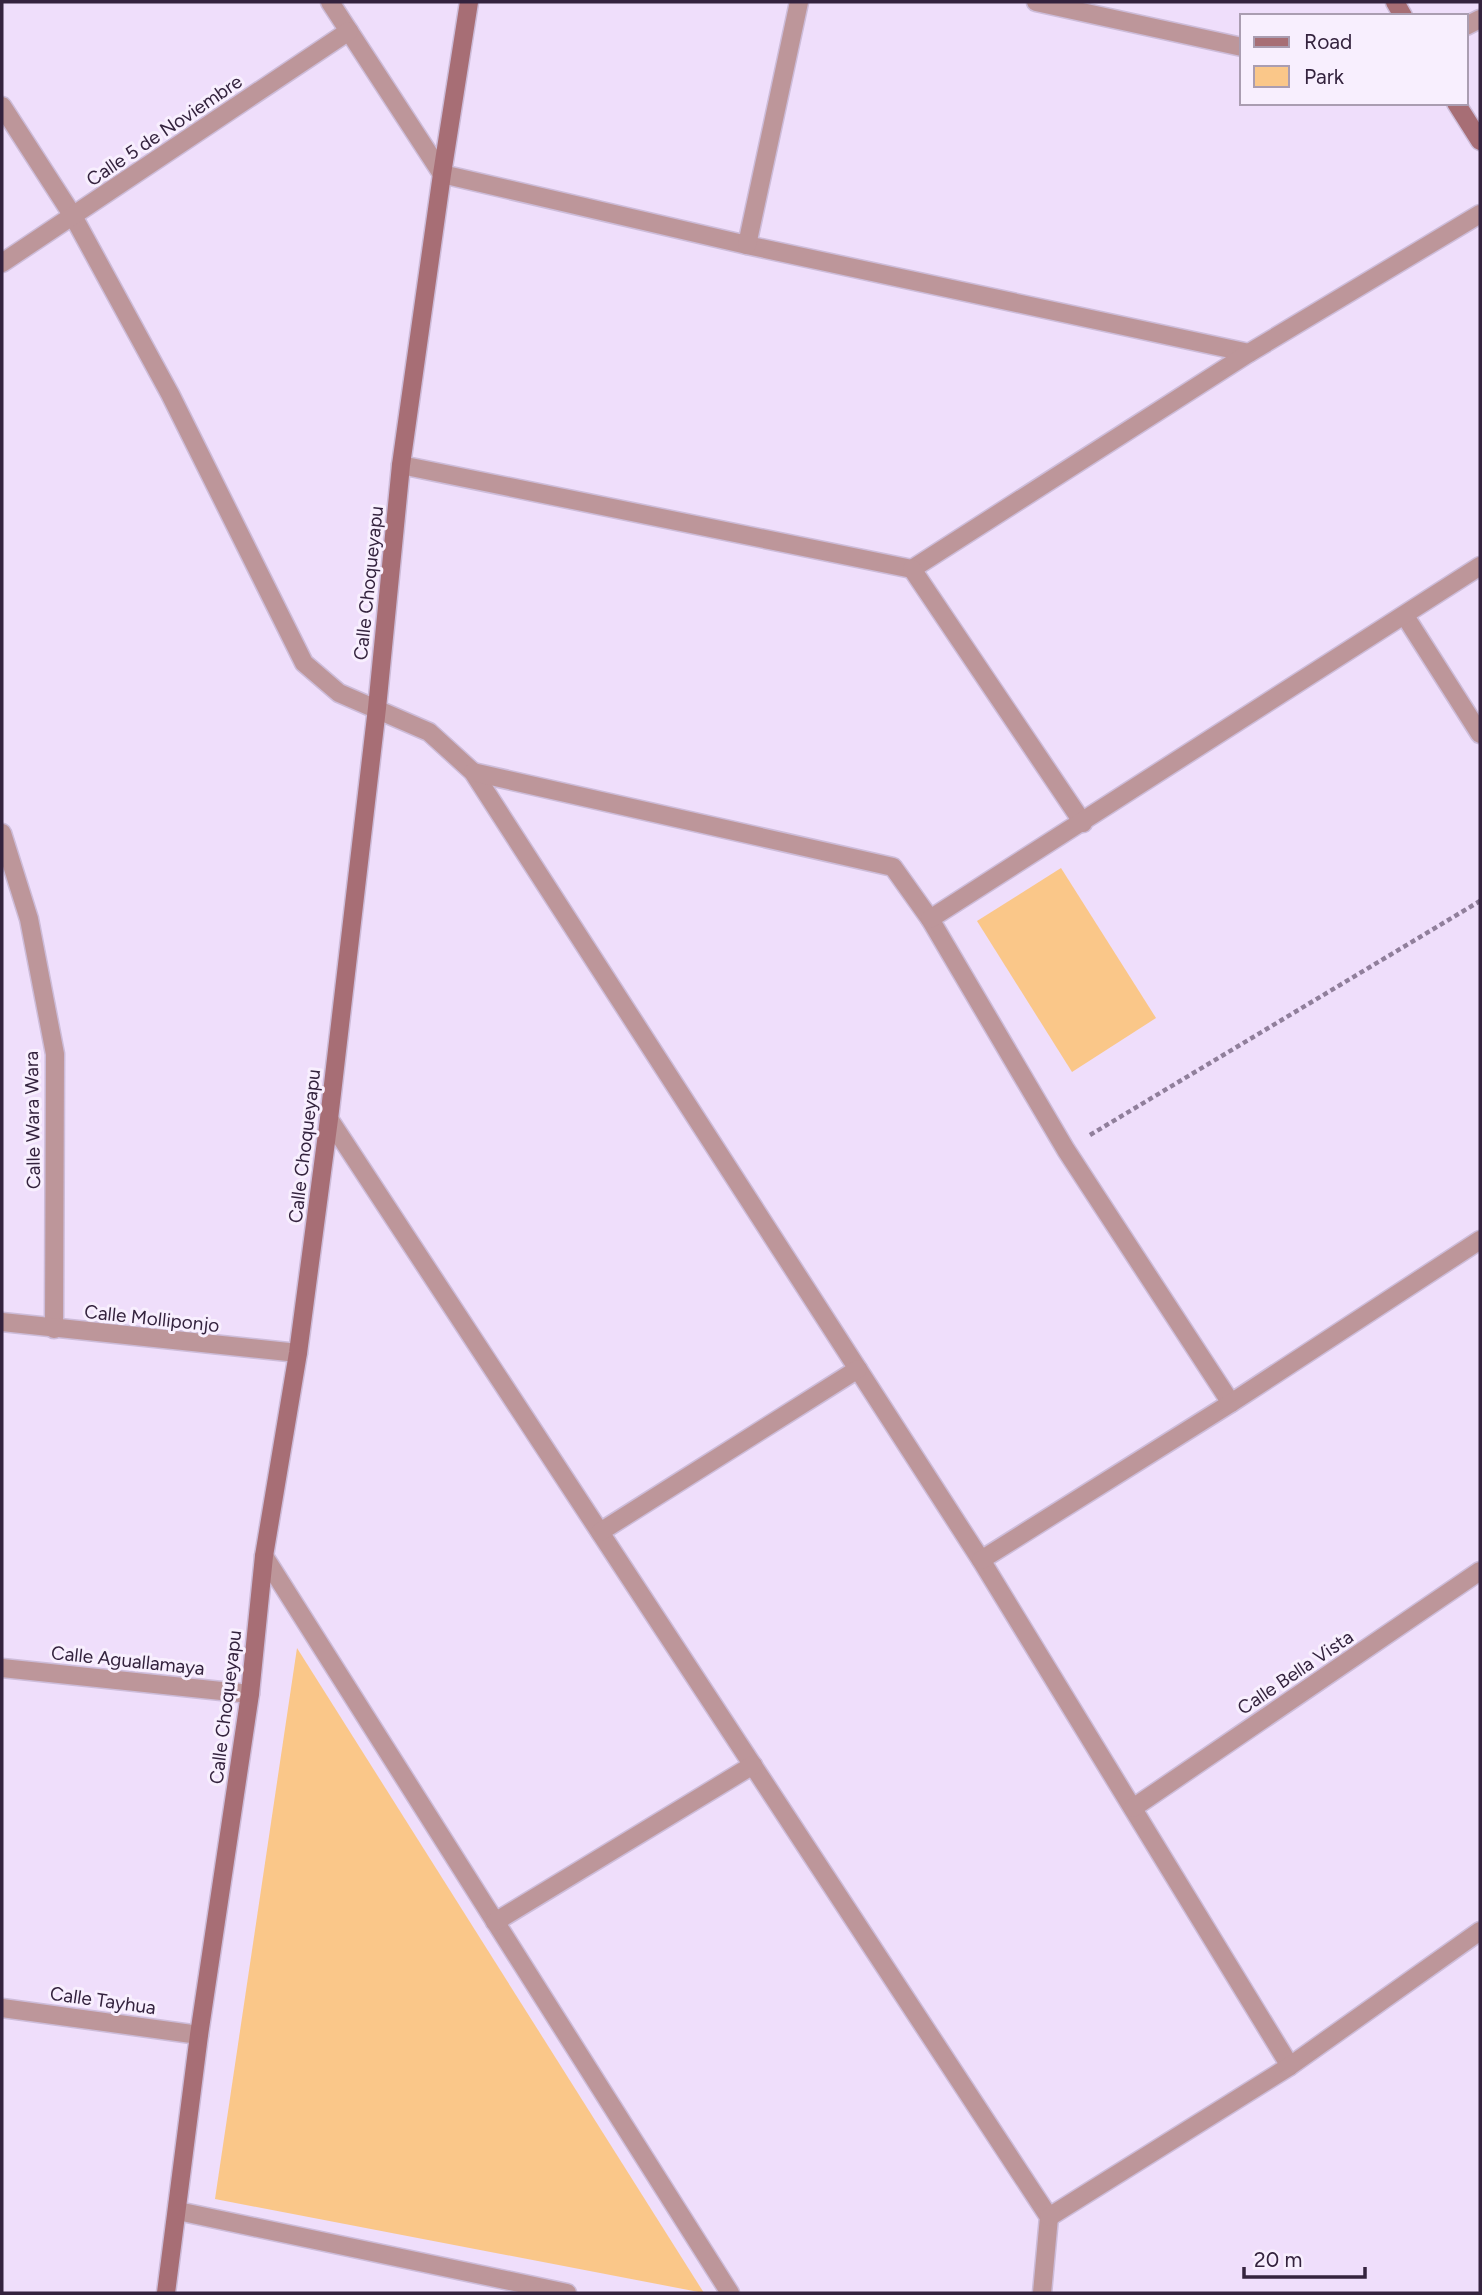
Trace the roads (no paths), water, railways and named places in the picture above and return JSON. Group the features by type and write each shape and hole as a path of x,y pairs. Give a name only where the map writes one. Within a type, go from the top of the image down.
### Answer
{"street":[{"path":"330,2 442,174 747,245 1248,353"},
{"name":"Calle Choqueyapu","path":"166,2293 199,2035 250,1694 264,1556 298,1353 377,708 401,465 469,2"},
{"path":"747,245 799,2"},
{"path":"1036,2 1240,47"},
{"name":"Calle 5 de Noviembre","path":"2,263 349,31"},
{"path":"1457,105 1480,141"},
{"path":"2,106 73,216 170,394 304,663 339,693 429,732 474,772 981,1560 1290,2066"},
{"path":"401,465 912,569 1248,353 1480,214"},
{"path":"930,919 1480,566"},
{"path":"912,569 1083,823"},
{"path":"1405,616 1480,734"},
{"path":"474,772 892,867 930,919 1066,1150 1231,1403"},
{"name":"Calle Wara Wara","path":"2,834 29,919 55,1055 54,1329"},
{"path":"328,1119 1049,2217 1041,2293"},
{"path":"981,1560 1231,1403 1480,1240"},
{"name":"Calle Molliponjo","path":"2,1322 298,1353"},
{"path":"600,1532 858,1370"},
{"path":"264,1556 730,2293"},
{"name":"Calle Bella Vista","path":"1133,1808 1480,1572"},
{"name":"Calle Aguallamaya","path":"2,1668 250,1694"},
{"path":"495,1922 753,1765"},
{"path":"1049,2217 1290,2066 1480,1931"},
{"name":"Calle Tayhua","path":"2,2008 199,2035"},
{"path":"178,2211 568,2293"}]}
